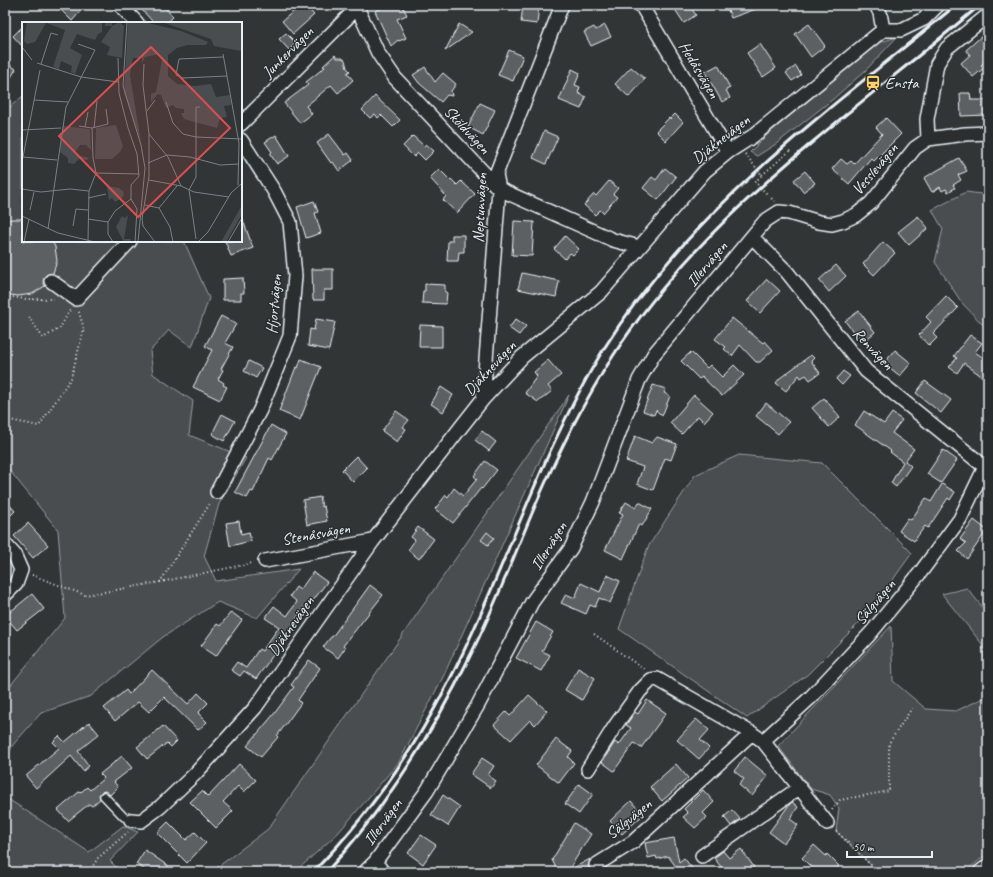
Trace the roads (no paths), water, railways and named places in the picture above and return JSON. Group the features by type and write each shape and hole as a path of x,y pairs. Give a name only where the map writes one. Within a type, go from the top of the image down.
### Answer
{"street":[{"path":"120,5 136,22"},
{"name":"Neptunvägen","path":"483,399 499,189 496,174 562,5"},
{"name":"Hedåsvägen","path":"641,5 733,149"},
{"path":"876,5 880,13 883,30 902,30 924,19 938,5"},
{"name":"Sköldvägen","path":"358,6 378,54 395,78 499,189 613,240 639,247"},
{"name":"Junkervägen","path":"242,123 358,6"},
{"path":"988,15 947,48 937,64 927,119 928,139 965,134 988,133"},
{"name":"Djäknevägen","path":"136,820 160,807 195,774 255,708 373,541 483,399 522,357 601,292 706,171 733,149 753,136 883,30"},
{"name":"Vesslevägen","path":"752,237 766,220 779,212 789,213 819,222 832,224 856,215 871,203 915,148 928,139"},
{"name":"Hjortvägen","path":"217,492 260,410 290,336 295,276 290,222 274,191 242,142"},
{"name":"Renvägen","path":"752,237 787,272 866,371 986,467"},
{"name":"Illervägen","path":"365,872 379,867 478,705 532,602 571,548 593,502 639,380 654,354 752,237"},
{"path":"51,281 76,299 129,242"},
{"name":"Sälgvägen","path":"763,741 810,698 870,634 920,573 960,519 986,467"},
{"name":"Stenåsvägen","path":"264,561 373,541"},
{"path":"5,544 14,554 21,570 16,584 5,595"},
{"path":"588,769 615,726 640,691 651,680 657,679 752,733 763,741 827,823"},
{"name":"Sälgvägen","path":"596,865 633,842 752,733"},
{"path":"702,856 799,788"},
{"path":"980,872 988,866"}],"lane":[{"path":"104,796 124,817 136,820"}],"railway":[{"path":"313,872 370,807 419,735 447,685 467,643 540,474 580,390 603,350 638,298 678,251 720,206 765,164 812,123 956,5"},
{"path":"326,872 341,856 382,804 407,768 440,713 488,619 544,485 562,447 591,392 613,356 650,304 691,255 736,210 783,167 980,5"}],"place":[{"name":"Ensta","path":"873,83"}]}
